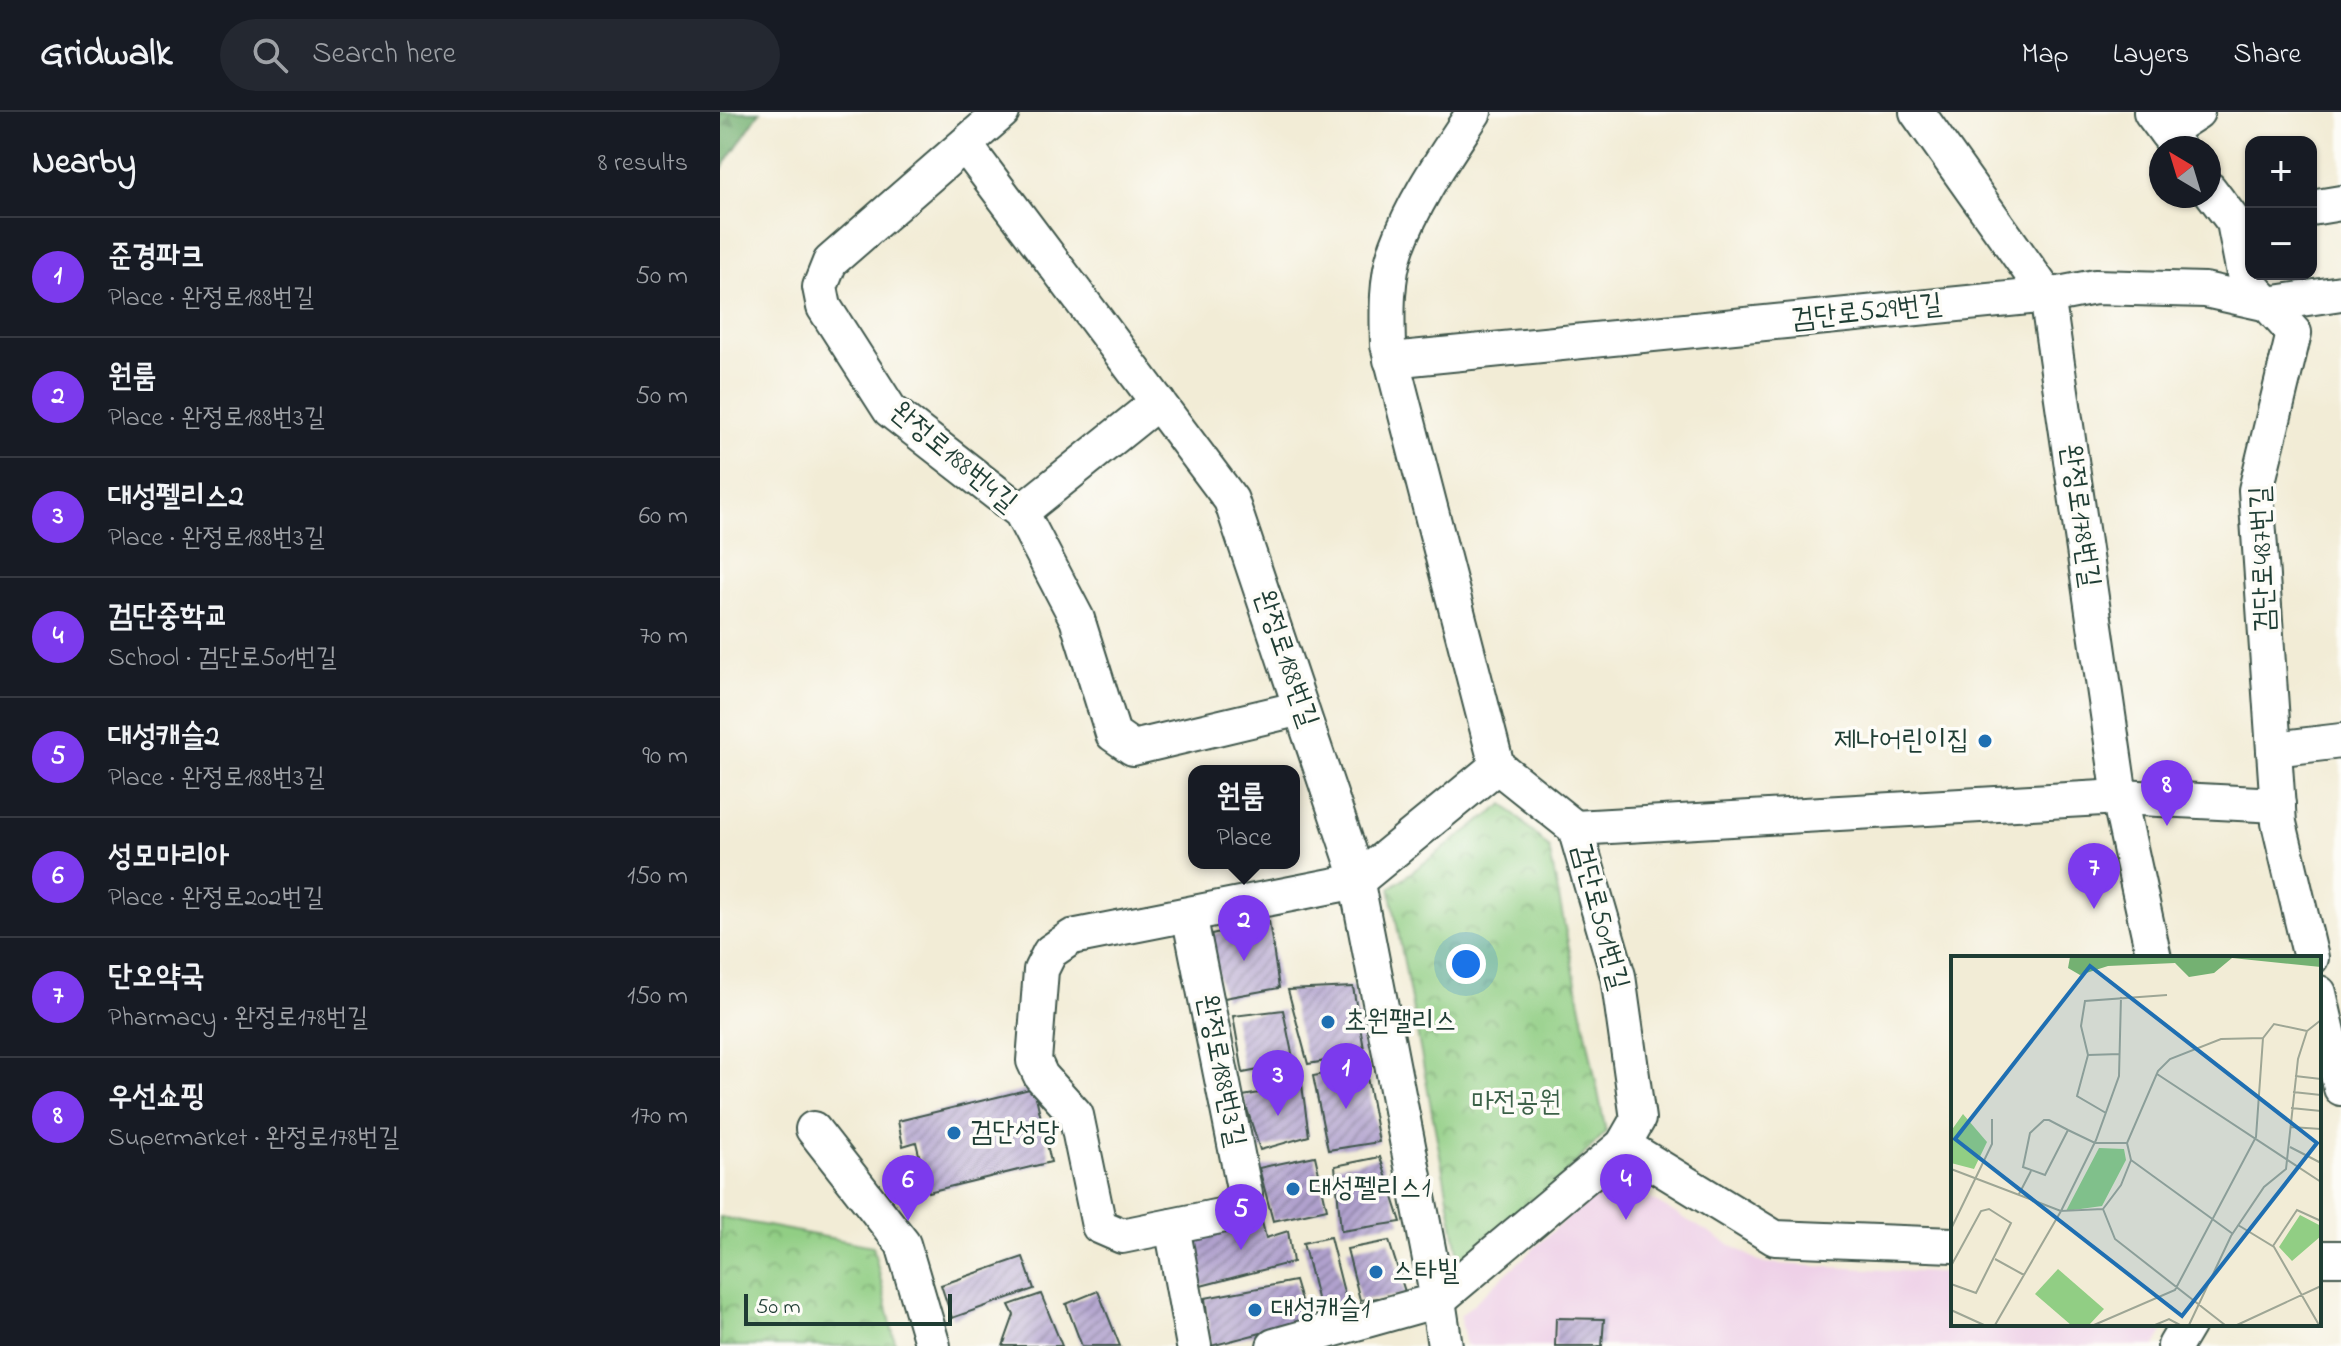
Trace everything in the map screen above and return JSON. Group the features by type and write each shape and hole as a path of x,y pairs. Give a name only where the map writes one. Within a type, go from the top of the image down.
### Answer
{"street":[{"name":"완정로188번4길","path":"1002,112 830,262 820,287 824,307 890,410 1021,512 1077,619 1113,734 1133,748 1301,708"},
{"path":"1357,881 1497,766 1388,345 1387,308 1396,249 1425,188 1474,112"},
{"name":"완정로178번길","path":"1917,112 2047,295 2120,797 2154,956"},
{"path":"2165,131 2197,112"},
{"name":"완정로188번길","path":"965,145 1231,500 1353,863 1445,1346"},
{"name":"검단로487번길","path":"2221,200 2242,220 2245,279 2294,333 2256,490 2279,823 2311,956"},
{"path":"2317,207 2341,203"},
{"name":"검단로529번길","path":"1391,360 2047,295 2095,287 2205,290 2268,304 2341,293"},
{"path":"1021,512 1158,402"},
{"path":"2274,749 2341,741"},
{"name":"검단로501번길","path":"1497,766 1575,828 1620,990 1638,1119 1623,1145"},
{"path":"1575,828 2120,797 2278,805"},
{"name":"완정로188번3길","path":"1189,914 1245,1194 1225,1215 1122,1236 1099,1226 1076,1115 1041,1076 1034,1061 1041,970 1050,952 1072,937 1189,914 1357,881"},
{"path":"2321,1002 2341,1088"},
{"path":"813,1129 903,1244 933,1346"},
{"path":"1274,1346 1438,1300 1623,1145 1775,1238 1951,1245"},
{"path":"1172,1226 1194,1346"},
{"path":"2175,1346 2187,1326"}],"shaded area":[{"path":"1612,1177 1762,1263 1951,1274 1951,1326 2166,1326 2155,1346 1466,1346 1460,1316"}],"green space":[{"path":"720,112 760,112 720,171"},
{"name":"마전공원","path":"1504,804 1549,848 1606,1132 1463,1278 1390,888"},
{"path":"720,1217 873,1246 896,1346 720,1346"}],"building":[{"path":"1269,921 1279,988 1224,998 1207,935"},
{"name":"초원팰리스","path":"1353,987 1365,1054 1308,1064 1288,990"},
{"path":"1283,1010 1294,1063 1243,1073 1233,1016"},
{"path":"1365,1067 1379,1142 1328,1150 1313,1076"},
{"path":"1302,1085 1309,1136 1260,1150 1243,1096"},
{"path":"1034,1088 1051,1162 928,1192 916,1142 903,1146 898,1121"},
{"name":"대성펠리스1","path":"1315,1156 1327,1209 1273,1221 1259,1168"},
{"path":"1380,1157 1401,1222 1341,1231 1335,1166"},
{"path":"1261,1218 1266,1238 1288,1231 1293,1262 1197,1287 1189,1238"},
{"path":"1330,1237 1349,1312 1321,1314 1303,1243"},
{"name":"스타빌","path":"1389,1241 1406,1295 1360,1300 1347,1249"},
{"path":"1023,1257 1034,1289 952,1318 941,1285"},
{"name":"대성캐슬1","path":"1295,1281 1307,1321 1211,1346 1205,1298"},
{"path":"1098,1291 1120,1346 1082,1346 1066,1304"},
{"path":"1041,1294 1062,1346 1003,1346 1014,1315 1009,1305"},
{"path":"1556,1318 1604,1319 1602,1346 1555,1346"}],"place":[{"name":"제나어린이집","path":"1985,741"},
{"name":"우선쇼핑","path":"2167,826"},
{"name":"단오약국","path":"2094,909"},
{"name":"원룸","path":"1244,961"},
{"name":"초원팰리스","path":"1328,1022"},
{"name":"준경파크","path":"1346,1109"},
{"name":"대성펠리스2","path":"1278,1116"},
{"name":"검단성당","path":"954,1133"},
{"name":"대성펠리스1","path":"1293,1189"},
{"name":"검단중학교","path":"1626,1220"},
{"name":"성모마리아","path":"908,1221"},
{"name":"대성캐슬2","path":"1241,1250"},
{"name":"스타빌","path":"1376,1272"},
{"name":"대성캐슬1","path":"1255,1310"}]}
